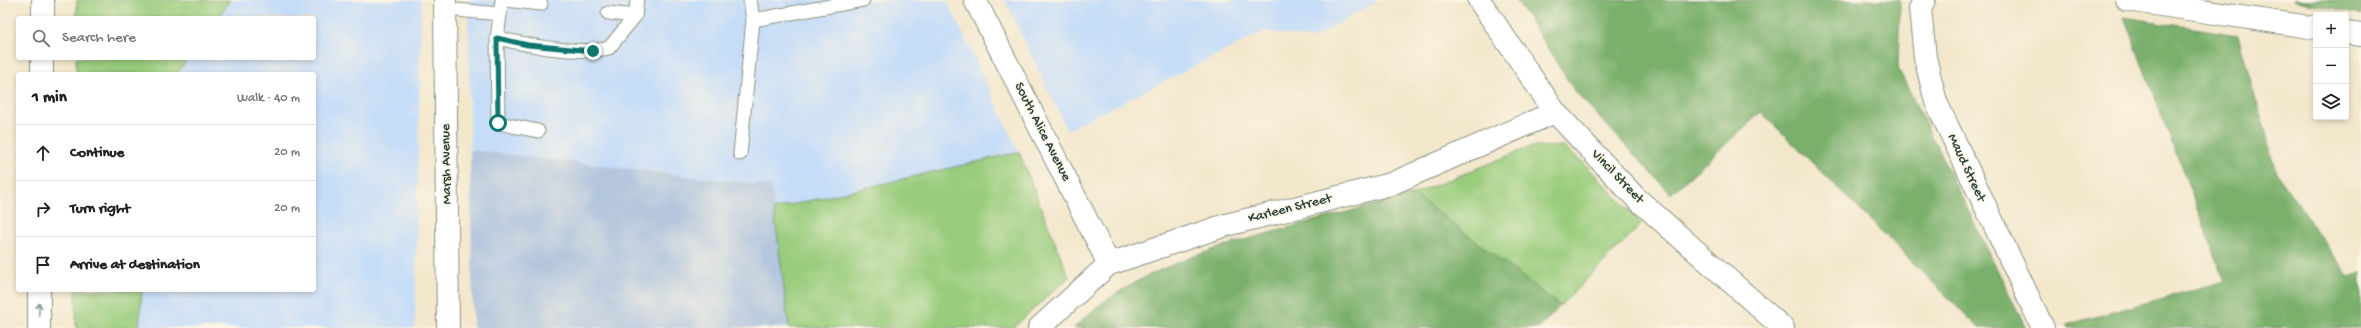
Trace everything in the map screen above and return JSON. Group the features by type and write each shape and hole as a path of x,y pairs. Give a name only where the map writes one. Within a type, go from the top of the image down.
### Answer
{"main road":[{"path":"43,0 43,16"},
{"name":"South Alice Avenue","path":"975,0 1109,264"},
{"name":"Vincil Street","path":"1479,0 1555,112 1635,197 1783,328"},
{"name":"Maud Street","path":"1924,0 1920,9 1925,57 1936,102 2043,328"},
{"path":"2127,0 2313,28"},
{"name":"Marsh Avenue","path":"445,5 448,328"},
{"path":"2349,33 2361,35"},
{"path":"42,60 42,72"},
{"name":"Karleen Street","path":"1039,328 1109,264 1226,225 1391,184 1555,112"},
{"path":"39,292 39,328"}],"lane":[{"path":"502,0 497,38 498,123 538,131"},
{"path":"506,0 541,4"},
{"path":"497,38 528,45 593,51 609,48 635,16 637,0"},
{"path":"740,154 753,20 750,0"},
{"path":"753,20 863,0"},
{"path":"445,5 500,14"},
{"path":"608,13 635,16"}],"shaded area":[{"path":"231,0 421,0 415,328 139,328 142,292 316,292 316,72 178,72 187,60 316,60 316,16 219,16"},
{"path":"468,0 947,0 1019,152 774,209 771,186 470,150"},
{"path":"1005,0 1379,0 1312,39 1265,31 1067,130"},
{"path":"470,150 771,186 789,328 473,328"}],"green space":[{"path":"77,0 231,0 219,16 76,16"},
{"path":"1517,0 1900,0 1898,68 2026,328 1979,328 1761,112 1671,194 1574,90"},
{"path":"2293,0 2361,0 2361,15 2356,13"},
{"path":"2124,17 2238,35 2276,173 2349,277 2361,273 2361,328 2068,328 2066,325 2225,281"},
{"path":"76,60 187,60 178,72 76,72"},
{"path":"1563,146 1584,163 1642,224 1560,306 1414,194 1530,147"},
{"path":"1019,152 1069,277 1013,328 789,328 774,209"},
{"path":"1414,194 1560,306 1539,328 1074,328 1096,308 1121,291 1147,276 1175,264 1233,243"},
{"path":"76,292 142,292 139,328 76,328"}],"route":[{"path":"498,123 497,38 528,45 593,51"}]}
